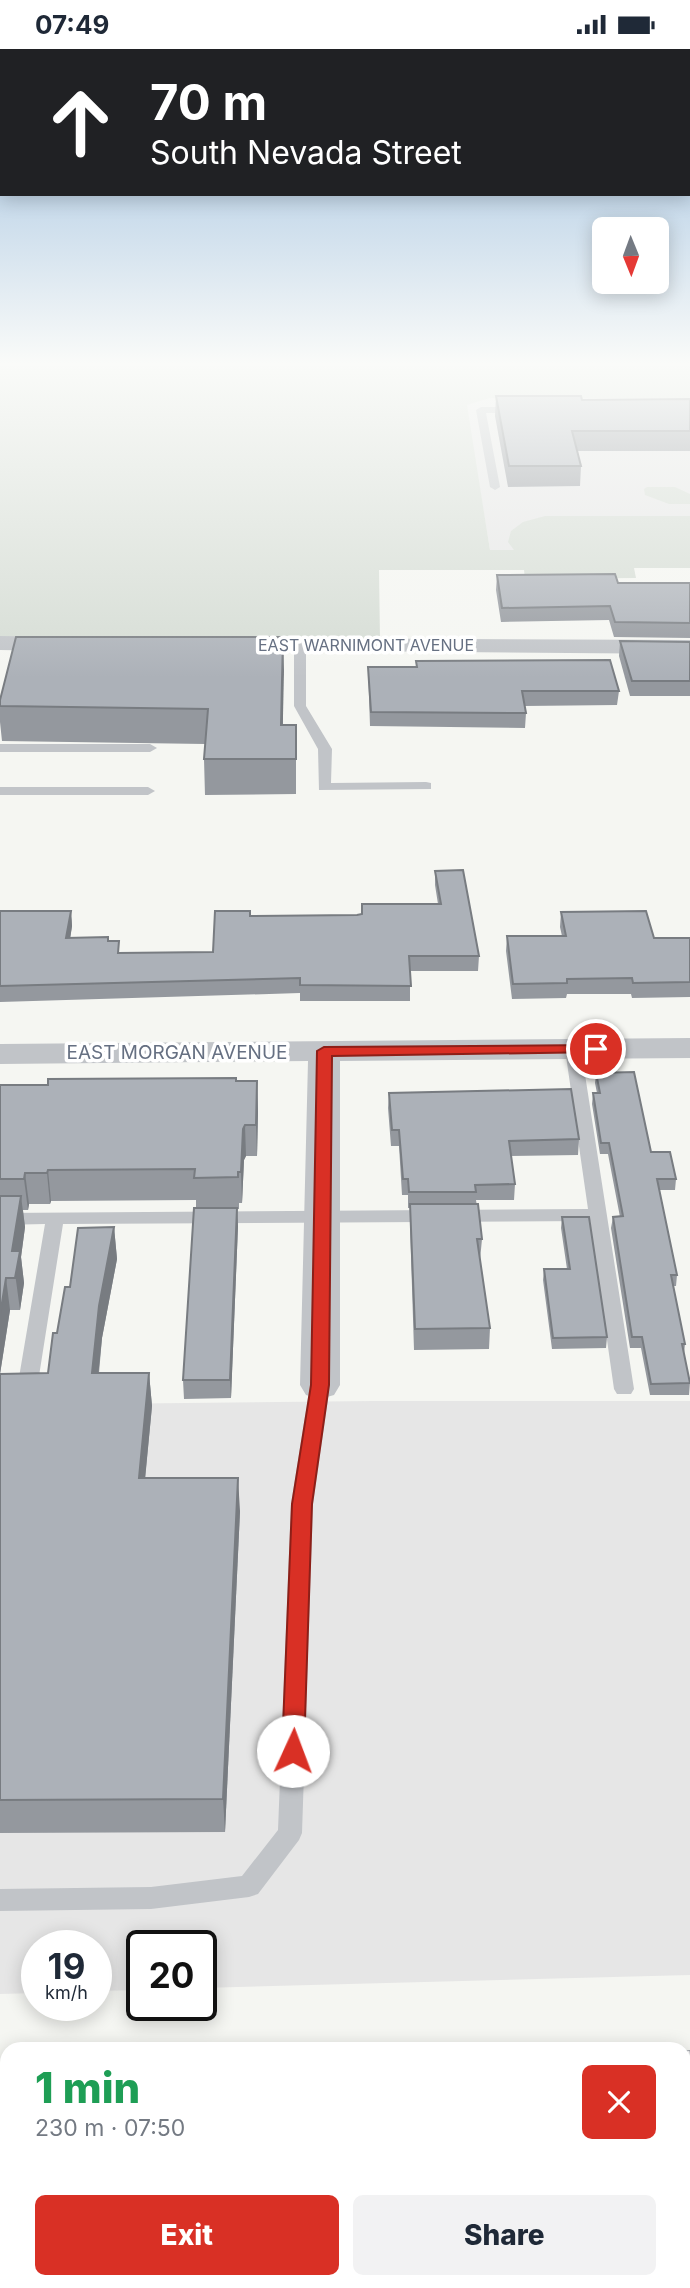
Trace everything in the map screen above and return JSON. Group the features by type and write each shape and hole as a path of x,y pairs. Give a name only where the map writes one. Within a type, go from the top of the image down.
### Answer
{"street":[{"path":"12,647 86,644"},
{"name":"EAST WARNIMONT AVENUE","path":"209,645 690,647"},
{"name":"EAST MORGAN AVENUE","path":"0,1054 690,1048"},
{"path":"320,1385 324,1051"}],"lane":[{"path":"492,469 495,487"},
{"path":"300,645 300,706 325,749 324,787 426,786"},
{"path":"0,748 150,748"},
{"path":"0,791 148,791"},
{"path":"573,1049 624,1389"},
{"path":"0,1219 598,1215"},
{"path":"26,1395 55,1219"},
{"path":"0,1900 151,1898 248,1886 290,1833 302,1504 320,1385"}],"shaded area":[{"path":"0,469 477,469 490,550 514,550 508,542 511,531 523,522 545,516 690,516 690,568 634,568 636,578 525,579 524,570 379,570 380,640 0,638"},
{"path":"477,469 690,469 690,549 490,550"},
{"path":"675,487 690,494 690,504 669,504 645,495 644,489"},
{"path":"690,1401 690,1975 217,1988 217,1930 126,1930 126,1990 112,1991 112,1930 21,1930 21,1993 0,1994 0,1405"}],"building":[{"path":"615,574 618,583 690,583 690,623 615,622 610,606 502,608 497,575"},
{"path":"16,637 283,637 281,725 296,725 296,759 204,759 208,709 0,706"},
{"path":"620,641 690,642 690,681 632,681"},
{"path":"610,660 619,691 522,691 526,713 371,712 368,667 417,667 416,661"},
{"path":"463,870 479,956 409,956 411,986 300,985 300,978 0,986 0,911 71,911 66,938 108,937 108,941 119,941 118,953 213,952 215,911 250,911 250,916 357,915 362,914 362,904 441,904 435,871"},
{"path":"646,911 654,938 690,938 690,982 633,983 632,978 567,979 567,983 513,984 507,936 566,936 561,912"},
{"path":"634,1072 651,1152 670,1152 676,1179 657,1179 677,1275 671,1275 690,1383 651,1384 642,1337 632,1337 613,1217 623,1216 609,1143 601,1143 593,1093 600,1093 596,1073"},
{"path":"236,1078 236,1081 257,1081 256,1125 245,1125 243,1129 241,1172 238,1172 238,1177 194,1178 195,1169 48,1170 47,1173 25,1173 24,1179 0,1179 0,1085 48,1085 48,1079"},
{"path":"571,1089 579,1139 509,1141 515,1184 475,1185 476,1192 409,1192 408,1179 403,1179 399,1130 392,1130 389,1093"},
{"path":"0,1196 21,1196 12,1251 20,1251 15,1278 6,1278 0,1315"},
{"path":"410,1204 478,1204 482,1239 477,1239 490,1328 415,1329"},
{"path":"194,1208 237,1208 230,1380 183,1380"},
{"path":"562,1217 589,1217 607,1337 553,1338 544,1269 570,1269"},
{"path":"114,1227 99,1306 92,1373 149,1373 139,1478 238,1478 223,1799 0,1800 0,1374 48,1373 53,1333 57,1333 65,1287 70,1287 78,1228"}],"route":[{"path":"293,1751 302,1504 320,1385 326,1077 324,1051 596,1049"}]}
